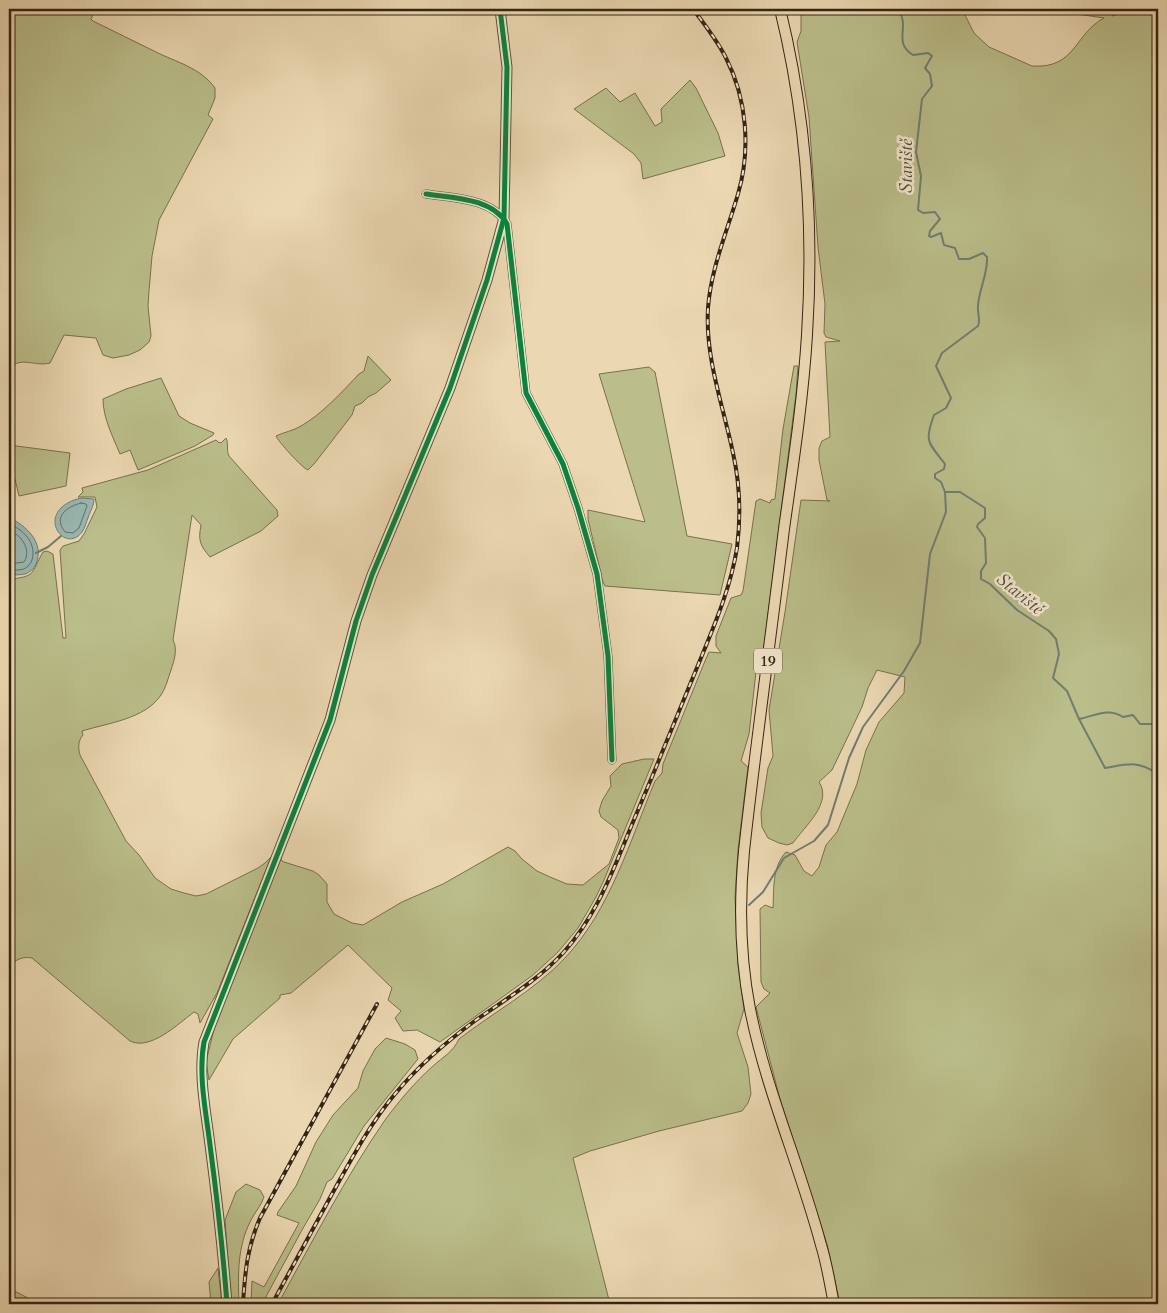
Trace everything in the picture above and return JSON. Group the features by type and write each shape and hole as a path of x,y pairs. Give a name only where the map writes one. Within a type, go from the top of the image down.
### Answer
{"main road":[{"name":"19","path":"780,9 794,70 806,164 809,283 802,394 744,851 741,927 746,986 755,1030 774,1100 822,1245 834,1304"}],"street":[{"path":"227,1304 203,1080 202,1056 204,1042 330,720 356,621 372,575 450,388 487,280 504,218 507,67 500,9"},
{"path":"426,194 485,204 504,218 507,224 526,393 563,464 597,574 608,656 612,760"}],"green space":[{"path":"9,9 94,9 91,19 93,21 188,66 203,75 215,88 215,98 208,115 213,119 159,220 152,256 149,291 148,306 151,336 149,342 140,350 129,355 113,358 103,355 96,338 64,335 50,363 24,362 9,368"},
{"path":"801,9 962,9 974,33 989,47 1032,66 1058,62 1073,49 1094,25 1104,18 1070,13 1065,9 1127,9 1112,16 1132,9 1158,9 1158,1304 840,1304 827,1244 780,1099 756,1007 770,993 764,989 761,982 760,909 765,905 773,908 776,871 781,858 786,852 795,855 804,871 812,876 819,867 826,845 837,832 857,784 866,750 879,722 904,693 905,677 877,670 868,688 862,707 832,770 819,782 822,798 820,806 810,822 793,843 787,845 768,838 762,827 761,813 768,768 773,756 769,710 801,500 830,501 827,500 819,460 819,448 822,441 830,437 825,342 840,341 826,337 824,333 825,304 818,247 809,117 797,42 801,31"},
{"path":"690,80 696,88 718,133 725,156 643,179 641,163 634,154 574,109 606,88 620,102 635,93 655,126 662,122 661,109"},
{"path":"368,356 391,380 376,393 355,406 352,415 308,470 290,454 276,436 301,426 324,409 364,371"},
{"path":"794,366 798,366 796,394 763,653 758,654 749,734 741,761 748,767 738,850 735,897 738,965 744,1009 737,1033 748,1067 751,1094 748,1103 742,1111 659,1131 590,1151 573,1158 610,1304 278,1304 343,1187 370,1142 396,1106 433,1066 451,1051 459,1039 528,991 553,970 581,939 595,919 618,874 655,781 662,773 663,764 709,652 721,653 716,646 716,636 731,598 741,595 743,591 756,501 760,499 770,503 771,500 775,499 783,429"},
{"path":"649,367 655,372 687,536 732,544 720,595 605,586 603,582 588,519 588,510 645,522 599,374"},
{"path":"161,378 179,416 214,433 195,446 138,470 130,450 120,454 107,420 103,399 126,389"},
{"path":"226,438 229,456 277,510 278,516 261,531 210,557 201,542 201,525 192,515 173,640 175,655 164,689 161,695 146,710 125,719 82,731 83,735 79,742 79,749 80,755 126,841 139,855 155,878 171,889 196,896 206,894 258,868 271,857 217,993 200,1023 198,1014 194,1012 164,1035 138,1043 130,1041 32,958 19,959 9,966 9,579 24,577 32,573 43,552 47,551 53,554 63,638 66,638 60,550 63,546 79,541 97,507 95,497 78,497 83,492 82,488 148,470 216,440 221,443"},
{"path":"9,445 70,453 66,486 19,496 15,479 10,481 11,498 9,498"},
{"path":"644,759 654,759 596,897 578,928 558,952 533,975 440,1042 417,1030 403,1031 395,1018 401,1011 388,1000 392,988 348,945 291,993 280,995 280,998 233,1039 209,1080 206,1062 215,1025 281,855 281,860 284,862 313,871 319,875 327,884 327,902 334,914 352,923 363,925 402,902 443,884 508,847 537,871 567,884 583,885 609,864 619,838 618,830 601,817 599,811 602,801 611,786 610,776 622,764"},
{"path":"386,1038 405,1044 415,1050 418,1059 364,1126 332,1179 327,1182 320,1199 262,1304 251,1304 252,1281 264,1287 299,1223 277,1215 278,1212 296,1186 316,1142 333,1115 358,1088 363,1071 375,1049"},
{"path":"246,1184 260,1190 264,1197 246,1230 243,1240 239,1272 239,1304 231,1304 225,1220 236,1192"},
{"path":"218,1268 222,1304 211,1304 209,1282"},
{"path":"9,1288 39,1304 9,1304"}],"water":[{"path":"81,498 94,499 93,506 82,532 75,538 67,539 56,528 55,520 58,512 66,504"},
{"path":"9,518 27,530 36,542 38,549 35,566 25,574 9,575"}],"waterway":[{"name":"Staviště","path":"898,9 903,22 902,39 907,50 913,55 928,53 932,56 925,68 930,74 932,86 922,99 916,152 921,176 918,210 923,213 935,212 940,219 930,231 929,236 941,233 944,245 955,248 959,259 969,259 983,253 987,257 979,300 978,326 942,353 936,366 951,398 946,408 934,415 929,431 931,446 945,464 944,469 935,474 935,478 941,482 945,492 960,492 985,508 985,518 977,527 985,538 986,563 981,571 981,579 990,584 1017,610 1049,631 1056,639 1059,654 1053,678 1067,691 1079,719 1107,712 1123,717 1133,715 1140,724 1152,724 1158,732"},
{"path":"749,905 763,892 784,858 814,841 828,825 849,758 863,727 904,671 920,643 930,554 946,512 945,492"},
{"path":"36,553 48,547 61,536"},
{"path":"1079,719 1105,768 1132,764 1144,767 1158,774"}],"railway":[{"path":"272,1304 361,1143 395,1094 443,1046 543,972 563,953 583,928 618,859 727,589 737,548 739,524 738,488 733,453 712,363 709,345 708,308 712,279 742,177 745,160 745,125 739,90 726,58 711,33 693,9"},
{"path":"243,1304 247,1260 260,1218 377,1004"}],"cycle path":[{"path":"227,1304 224,1264 203,1094 202,1055 204,1042 330,720 356,621 372,575 450,388 487,280 504,218 507,67 500,9"},
{"path":"426,194 460,198 482,204 500,215 507,224 526,393 563,464 597,574 608,656 612,760"}]}
